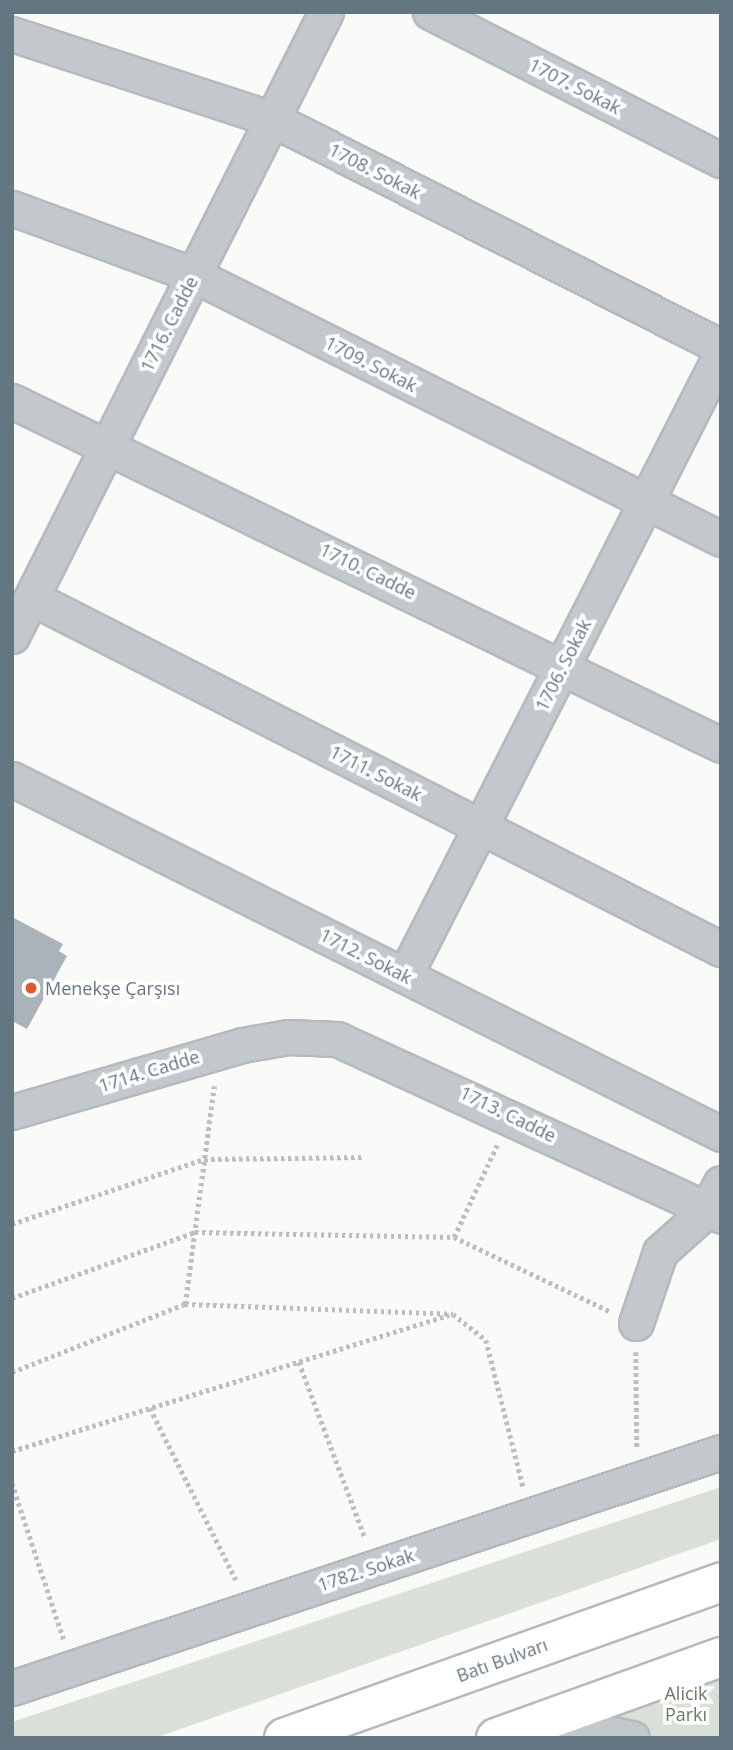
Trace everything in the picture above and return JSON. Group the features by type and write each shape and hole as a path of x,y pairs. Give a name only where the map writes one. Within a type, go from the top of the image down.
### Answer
{"main road":[{"name":"Batı Bulvarı","path":"284,1738 721,1582"},
{"path":"496,1738 721,1657"}],"street":[{"name":"1716. Cadde","path":"12,636 326,12"},
{"name":"1707. Sokak","path":"430,12 721,160"},
{"name":"1708. Sokak","path":"12,34 272,119 721,347"},
{"name":"1709. Sokak","path":"12,208 194,275 721,539"},
{"name":"1706. Sokak","path":"405,975 721,354"},
{"name":"1710. Cadde","path":"12,401 109,443 721,745"},
{"name":"1711. Sokak","path":"32,598 721,949"},
{"name":"1712. Sokak","path":"12,779 721,1134"},
{"name":"1714. Cadde","path":"12,1112 218,1051 288,1037"},
{"name":"1713. Cadde","path":"288,1037 356,1043 510,1116 718,1208"},
{"path":"635,1324 660,1252 718,1208"},
{"name":"1782. Sokak","path":"12,1688 721,1452"},
{"path":"547,1720 632,1738"}],"path":[{"path":"185,1304 218,1051"},
{"path":"454,1237 510,1116"},
{"path":"12,1224 204,1159 362,1157"},
{"path":"12,1298 195,1232 454,1237 635,1324 637,1480"},
{"path":"12,1372 185,1304 453,1314 486,1340 531,1515"},
{"path":"12,1451 453,1314"},
{"path":"299,1362 376,1567"},
{"path":"150,1408 250,1609"},
{"path":"12,1483 74,1668"}],"green space":[{"path":"721,1487 721,1539 155,1738 12,1738 12,1722"},
{"name":"Alicik Parkı","path":"721,1658 721,1738 496,1738"}],"building":[{"name":"Menekşe Çarşısı","path":"12,917 63,944 59,951 67,956 27,1029 12,1021"}],"place":[{"name":"Menekşe Çarşısı","path":"31,988"}]}
